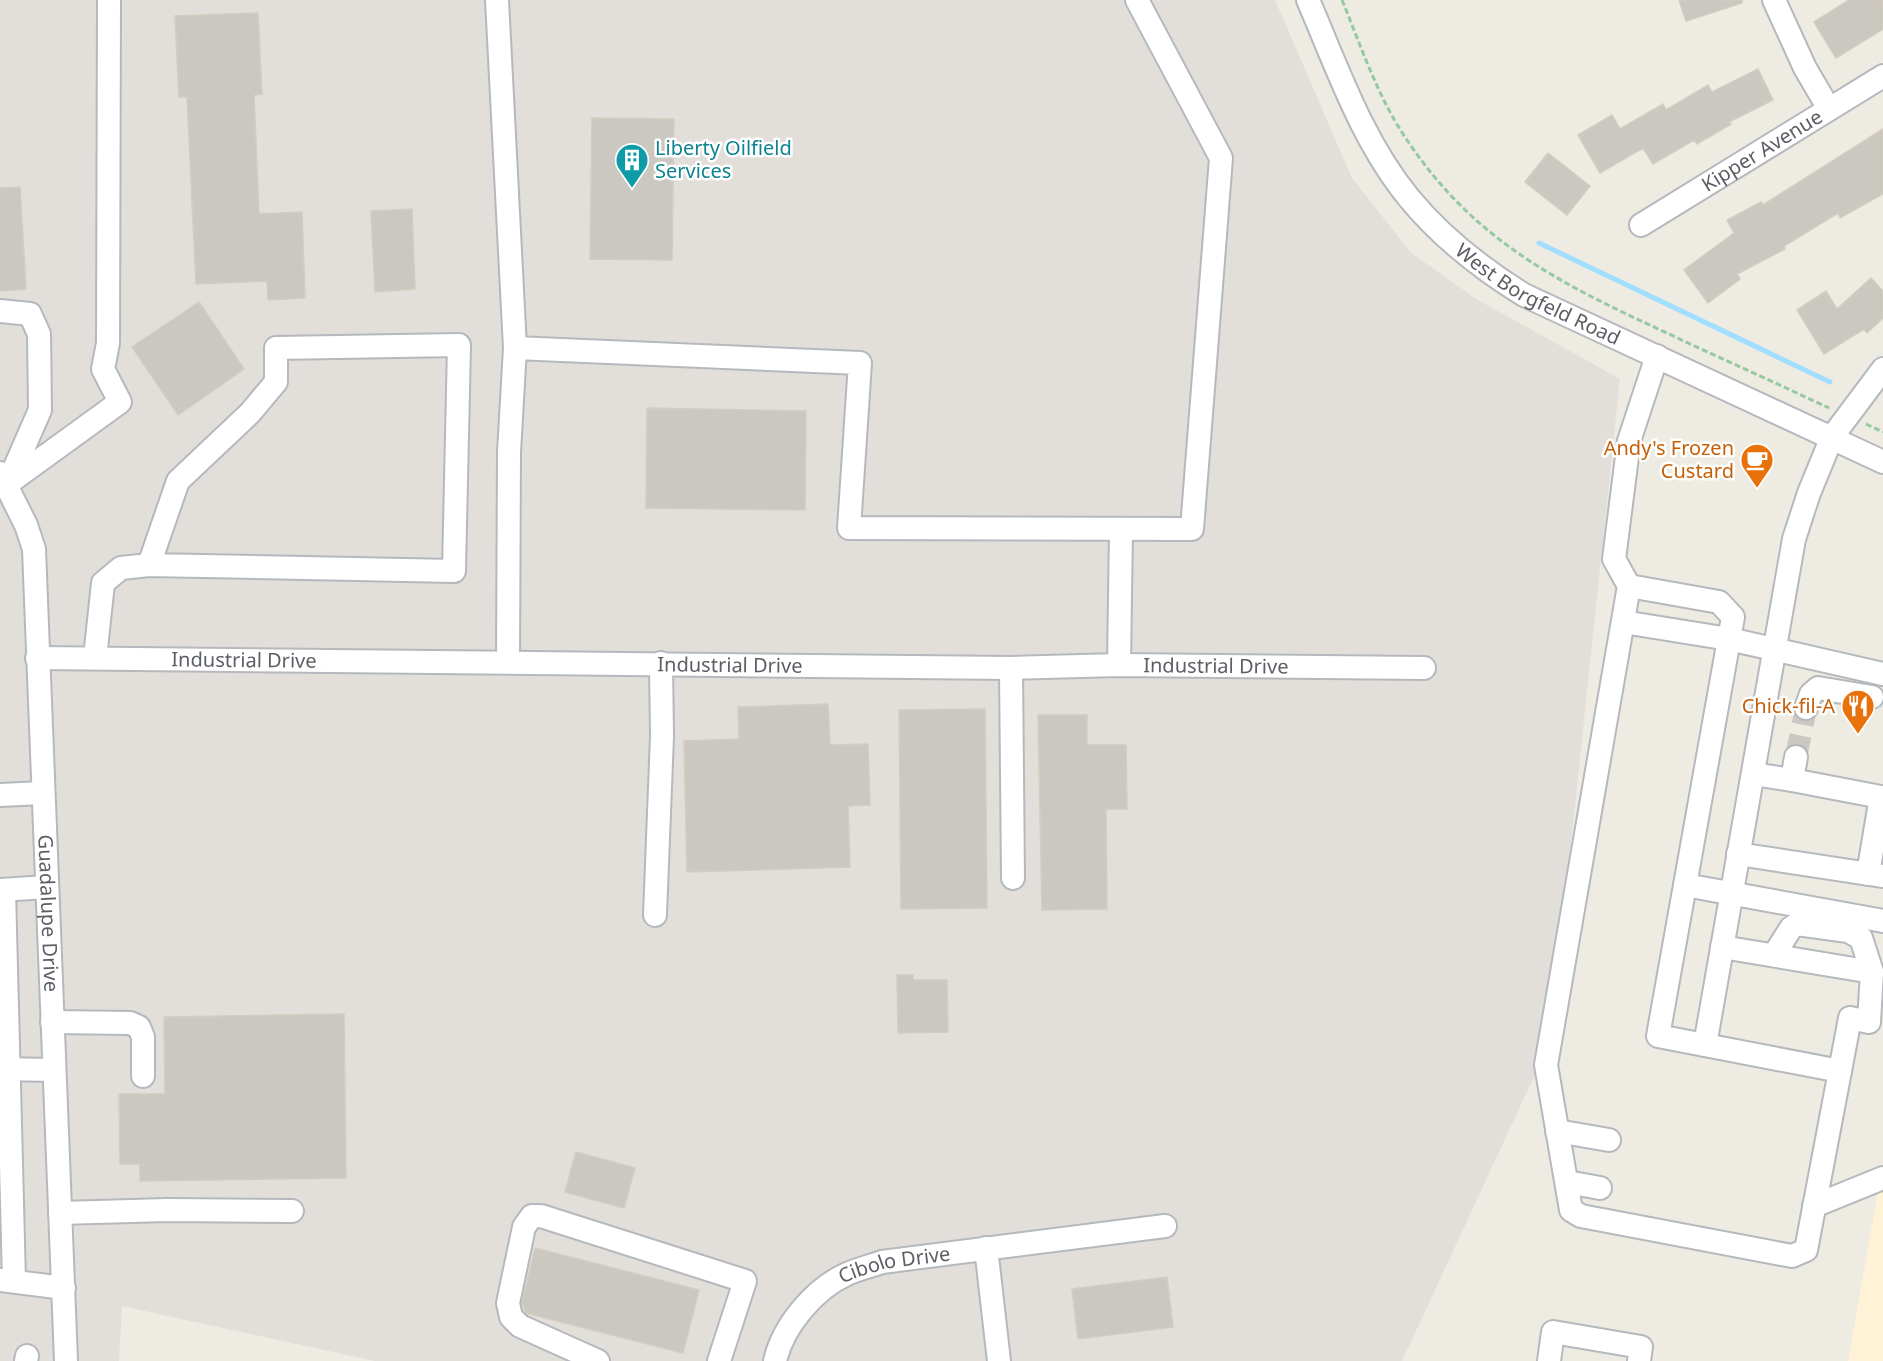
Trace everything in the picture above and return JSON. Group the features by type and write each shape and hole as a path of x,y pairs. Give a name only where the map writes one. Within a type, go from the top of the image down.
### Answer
{"street":[{"path":"3,479 120,402 103,369 108,343 109,0"},
{"path":"497,0 515,348 509,452 508,661"},
{"path":"515,348 860,363 849,528 1192,529 1221,158 1137,0"},
{"name":"West Borgfeld Road","path":"1308,0 1373,145 1409,198 1459,248 1500,280 1524,295 1883,462"},
{"path":"1774,0 1805,68 1829,110"},
{"name":"Kipper Avenue","path":"1641,225 1883,76"},
{"path":"0,311 30,314 39,334 40,410 3,479"},
{"path":"95,658 103,583 121,568 149,565 454,571 459,345 276,348 276,382 250,412 178,481 149,565"},
{"path":"1657,356 1629,441 1614,559 1629,586 1546,1065 1572,1210 1581,1216 1792,1256 1806,1250 1850,1018 1869,1022 1872,972 1861,938 1848,932 1797,924 1779,946"},
{"path":"1705,1045 1794,539 1809,493 1832,437 1883,369"},
{"name":"Guadalupe Drive","path":"3,479 34,549 66,1361"},
{"path":"1119,665 1121,529"},
{"path":"1629,586 1719,602 1733,617 1658,1036 1840,1071"},
{"path":"1623,622 1729,639 1773,651 1883,674"},
{"name":"Industrial Drive","path":"37,658 508,661 1011,668 1119,665 1424,668"},
{"path":"655,915 662,736 661,663"},
{"path":"1011,668 1013,878"},
{"path":"1806,708 1811,694 1818,688 1872,697"},
{"path":"1792,780 1796,757"},
{"path":"1738,854 1876,875 1881,797 1753,774"},
{"path":"0,795 43,793"},
{"path":"1685,885 1883,921"},
{"path":"47,887 2,890 7,1280 63,1288"},
{"path":"1722,947 1779,946 1872,972"},
{"path":"52,1022 130,1023 139,1027 143,1037 143,1076"},
{"path":"5,1069 54,1070"},
{"path":"1557,1131 1609,1140"},
{"path":"1814,1206 1883,1178"},
{"path":"1567,1182 1600,1188"},
{"path":"60,1213 167,1210 292,1211"},
{"path":"598,1361 520,1326 511,1317 508,1303 524,1227 532,1216 541,1216 745,1281 719,1361"},
{"name":"Cibolo Drive","path":"775,1361 790,1326 814,1296 846,1274 882,1262 1165,1226"},
{"path":"986,1248 999,1361"},
{"path":"1549,1361 1553,1332 1641,1347 1639,1361"}],"path":[{"path":"1342,0 1375,80 1406,139 1444,189 1479,225 1524,260 1589,297 1883,432"}],"shaded area":[{"path":"0,0 1275,0 1352,178 1411,253 1478,300 1620,379 1550,1042 1402,1361 375,1361 122,1306 119,1361 0,1361"},
{"path":"1883,1163 1883,1361 1848,1361"}],"building":[{"path":"1679,0 1742,0 1742,3 1686,21"},
{"path":"1849,0 1883,0 1883,29 1836,58 1814,22"},
{"path":"258,13 262,94 254,95 259,214 302,212 305,298 268,300 267,281 196,284 187,97 179,97 175,16"},
{"path":"1758,69 1773,100 1729,122 1731,124 1697,144 1694,140 1653,164 1643,148 1600,173 1578,135 1612,115 1620,129 1663,104 1666,110 1708,85 1712,92"},
{"name":"Liberty Oilfield Services","path":"592,118 674,119 672,260 590,259"},
{"path":"1883,129 1883,194 1840,218 1838,213 1784,246 1785,249 1737,274 1740,279 1708,303 1684,270 1734,233 1727,220 1761,202 1763,205"},
{"path":"1548,153 1590,186 1567,215 1525,182"},
{"path":"20,187 26,289 0,291 0,188"},
{"path":"412,209 415,289 375,292 371,211"},
{"path":"1871,278 1883,291 1883,318 1867,333 1864,329 1824,354 1797,310 1826,291 1837,309"},
{"path":"199,302 244,369 178,415 132,347"},
{"path":"647,408 806,411 805,510 646,508"},
{"path":"828,704 830,745 868,744 870,805 848,806 850,867 687,872 684,741 739,739 738,707"},
{"path":"985,709 987,908 901,909 899,710"},
{"path":"1038,715 1087,715 1087,745 1126,745 1127,809 1106,809 1107,909 1042,910"},
{"path":"897,975 913,975 913,980 947,980 948,1032 898,1033"},
{"path":"344,1014 346,1178 140,1181 140,1164 120,1164 119,1094 165,1094 164,1017"},
{"path":"576,1152 635,1168 624,1208 565,1192"},
{"path":"535,1248 699,1290 683,1353 526,1313 522,1303"},
{"path":"1167,1277 1173,1327 1078,1339 1072,1289"}],"waterway":[{"path":"1539,243 1830,382"}],"tunnel":[{"path":"1796,757 1806,708"}],"place":[{"name":"Liberty Oilfield Services","path":"632,189"},
{"name":"Andy's Frozen Custard","path":"1757,489"},
{"name":"Chick-fil-A","path":"1858,735"}]}
